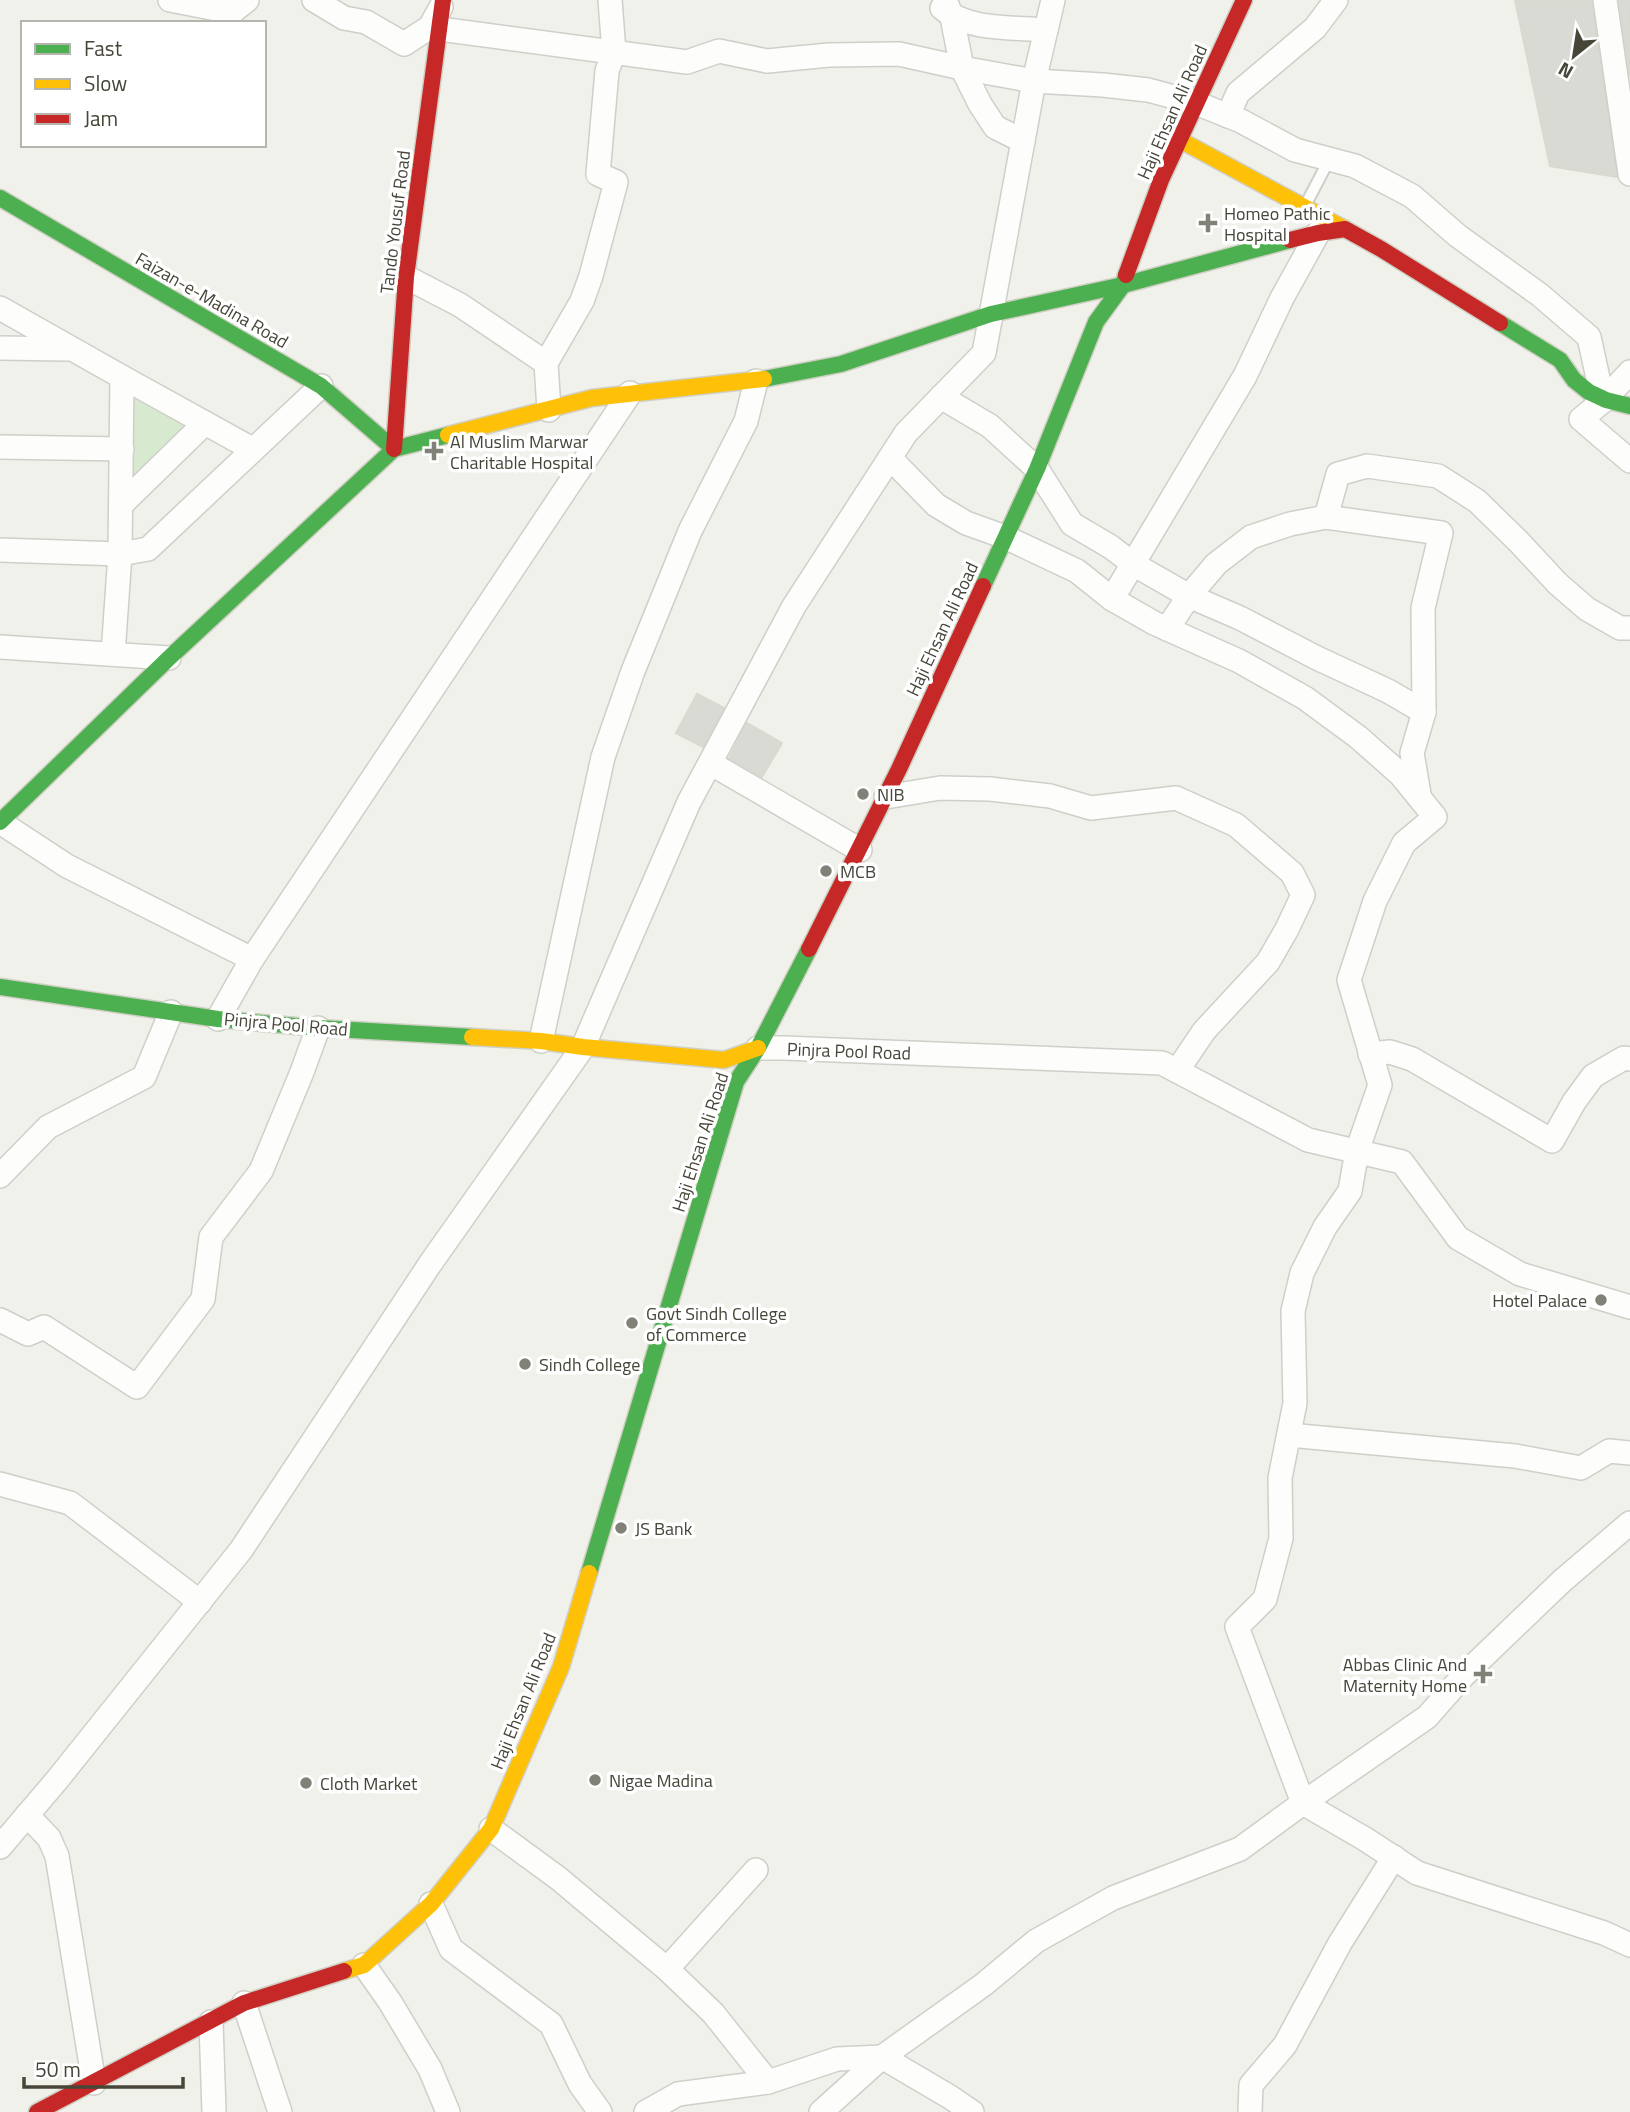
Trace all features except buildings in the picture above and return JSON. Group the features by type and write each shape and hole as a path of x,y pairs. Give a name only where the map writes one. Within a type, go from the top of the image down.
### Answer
{"street":[{"path":"170,0 232,12 247,0"},
{"path":"314,0 344,18 366,22 404,44 430,27 443,2"},
{"path":"549,410 546,363 582,301 592,276 616,182 598,174 607,71 614,52 610,0"},
{"path":"933,0 972,24 1046,30"},
{"path":"0,1847 241,1550 430,1264 583,1047 689,802 794,606 906,433 984,352 1034,81 1054,0"},
{"name":"Haji Ehsan Ali Road","path":"37,2112 244,2003 364,1965 431,1904 491,1829 561,1667 736,1082 758,1048 886,797 1037,469 1096,322 1123,285 1161,180 1244,0"},
{"path":"1228,116 1238,93 1315,28 1335,0"},
{"path":"1605,0 1630,174"},
{"name":"Tando Yousuf Road","path":"394,449 405,276 443,2"},
{"path":"949,8 962,68 980,104 995,127 1023,141"},
{"path":"440,29 687,62 719,51 767,61 829,55 899,54 1034,81 1148,90 1196,103 1241,121 1295,150 1355,166 1412,197 1458,236 1540,295 1589,337 1603,401"},
{"path":"1212,68 1245,87"},
{"path":"1180,140 1381,249 1560,360 1575,383 1603,401 1630,406"},
{"name":"Faizan-e-Madina Road","path":"0,198 321,386 394,449"},
{"path":"252,959 67,866 0,822 169,658 394,449 593,398 757,381 841,364 991,314 1123,285 1318,233 1345,229"},
{"path":"1112,599 1245,376 1282,298 1318,233"},
{"path":"405,276 460,304 546,363"},
{"path":"0,309 252,449"},
{"path":"0,348 70,349"},
{"path":"1630,372 1603,401 1581,419 1630,461"},
{"path":"113,654 120,554 122,377"},
{"path":"541,1041 603,757 633,671 690,531 746,421 757,381"},
{"path":"0,550 120,554 148,549 321,386"},
{"path":"218,1019 252,959 630,393"},
{"path":"941,397 990,426 1037,469 1072,524 1111,547 1133,564 1189,596 1240,618 1388,691 1424,712"},
{"path":"121,505 205,423"},
{"path":"0,447 122,449"},
{"path":"890,458 936,505 966,523 1005,537 1077,571 1112,599 1167,629 1240,661 1305,698 1358,737 1400,774 1435,817 1404,842 1375,901 1349,980 1380,1085 1357,1152 1350,1191 1325,1227 1302,1273 1293,1311 1295,1404 1280,1478 1281,1538 1265,1599 1237,1627 1303,1803 1417,1873 1604,1933 1630,1945"},
{"path":"1326,517 1338,474 1367,466 1438,476 1477,501 1558,584 1587,609 1620,628 1630,628"},
{"path":"1167,629 1189,596 1216,564 1251,537 1290,524 1326,517 1441,533 1423,608 1424,712 1412,753 1419,796"},
{"path":"0,647 169,658"},
{"path":"710,763 860,850"},
{"path":"886,797 940,788 990,789 1050,796 1091,808 1176,798 1236,825 1292,873 1303,895 1268,962 1204,1031 1177,1071"},
{"name":"Pinjra Pool Road","path":"0,987 218,1019 318,1028 541,1041 724,1060 758,1048 784,1048 1162,1063 1308,1140 1402,1162 1458,1238 1520,1274 1630,1307"},
{"path":"0,1176 48,1127 144,1077 171,1012"},
{"path":"0,1320 28,1334 44,1327 137,1387 203,1299 211,1237 261,1171 318,1028"},
{"path":"1370,1054 1390,1052 1412,1059 1552,1141 1574,1102 1593,1076 1624,1058 1630,1059"},
{"path":"1289,1435 1514,1456 1581,1468 1609,1451 1630,1453"},
{"path":"0,1484 70,1503 200,1602"},
{"path":"821,2112 882,2057 983,1985 1036,1941 1112,1898 1240,1849 1427,1717 1464,1675 1532,1609 1630,1523"},
{"path":"27,1815 49,1838 57,1856 94,2082"},
{"path":"491,1829 558,1878 667,1969 713,2013 768,2082"},
{"path":"1251,2112 1251,2085 1286,2045 1340,1943 1394,1857"},
{"path":"667,1969 756,1870"},
{"path":"431,1904 451,1949 551,2024 580,2084 600,2112"},
{"path":"364,1965 390,2002 430,2069 447,2112"},
{"path":"244,2003 280,2112"},
{"path":"211,2022 214,2112"},
{"path":"646,2112 678,2094 768,2082 837,2059 882,2057 972,2112"}],"lane":[{"path":"1304,207 1329,160"}],"green space":[{"path":"122,377 205,423 121,505"}],"traffic: fast":[{"path":"0,198 321,386 394,449"},
{"path":"764,379 841,364 991,314 1123,285 1290,240"},
{"path":"983,586 1037,469 1096,322 1123,285 1126,275"},
{"path":"1500,323 1560,360 1574,380 1589,392 1630,406"},
{"path":"0,822 169,658 394,449 448,435"},
{"path":"589,1573 736,1082 758,1048 809,949"},
{"path":"0,987 218,1019 472,1037"}],"traffic: slow":[{"path":"1180,140 1345,229"},
{"path":"448,435 592,398 764,379"},
{"path":"472,1037 541,1041 724,1060 758,1048"},
{"path":"344,1971 364,1965 431,1904 491,1829 561,1667 589,1573"}],"traffic: jam":[{"path":"394,449 406,277 443,0"},
{"path":"1126,275 1161,180 1244,0"},
{"path":"1290,240 1345,229 1500,323"},
{"path":"809,949 899,769 983,586"},
{"path":"37,2112 244,2003 344,1971"}],"place":[{"name":"Homeo Pathic Hospital","path":"1208,223"},
{"name":"Al Muslim Marwar Charitable Hospital","path":"434,451"},
{"name":"NIB","path":"863,794"},
{"name":"MCB","path":"826,871"},
{"name":"Hotel Palace","path":"1601,1300"},
{"name":"Govt Sindh College of Commerce","path":"632,1323"},
{"name":"Sindh College","path":"525,1364"},
{"name":"JS Bank","path":"621,1528"},
{"name":"Abbas Clinic And Maternity Home","path":"1483,1674"},
{"name":"Nigae Madina","path":"595,1780"},
{"name":"Cloth Market","path":"306,1783"}]}
